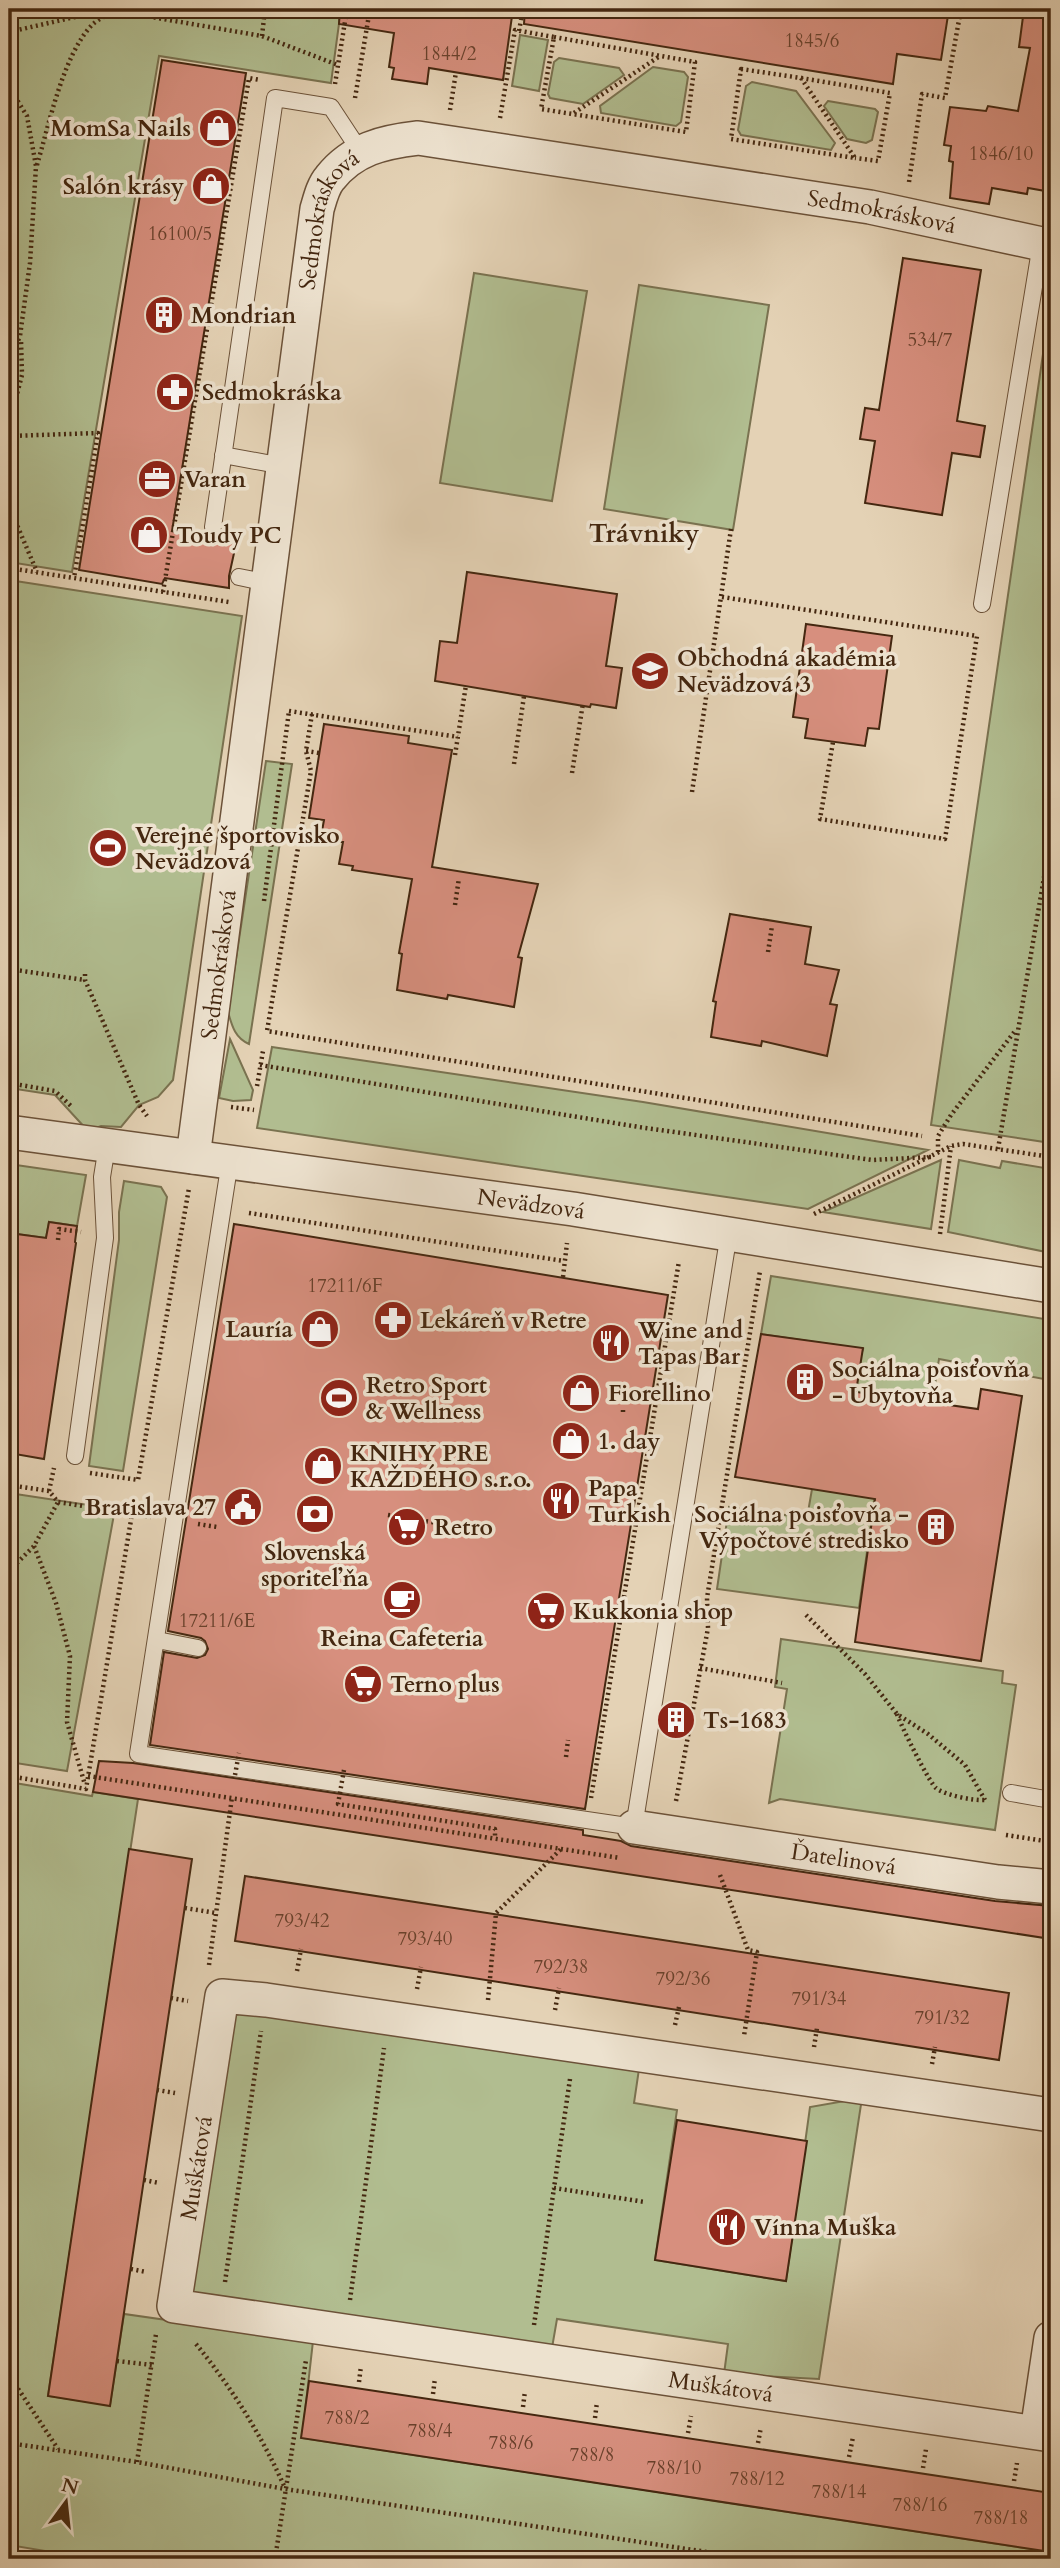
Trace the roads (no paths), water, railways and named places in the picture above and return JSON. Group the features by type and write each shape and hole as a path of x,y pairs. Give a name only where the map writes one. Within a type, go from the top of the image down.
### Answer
{"street":[{"name":"Sedmokrásková","path":"192,1169 252,707 258,589 283,466 317,209 328,179 360,151 386,142 418,138 904,214 1046,245"},
{"name":"Nevädzová","path":"9,1132 107,1146 192,1169 230,1161 729,1233 1051,1286"},
{"name":"Ďatelinová","path":"634,1827 998,1882 1051,1887"},
{"name":"Muškátová","path":"1051,2115 575,2044 222,1996 174,2306 1044,2434 1051,2339"}],"lane":[{"path":"213,527 275,98 331,107 360,151"},
{"path":"982,604 1046,245"},
{"path":"223,454 283,466"},
{"path":"75,1455 105,1238 102,1177 107,1146"},
{"path":"230,1161 138,1754 634,1827 729,1233"},
{"path":"157,1640 198,1648"},
{"path":"1011,1793 1051,1800"}],"place":[{"name":"MomSa Nails","path":"218,128"},
{"name":"Salón krásy","path":"211,186"},
{"name":"Mondrian","path":"164,315"},
{"name":"Sedmokráska","path":"175,392"},
{"name":"Varan","path":"157,479"},
{"name":"Toudy PC","path":"149,535"},
{"name":"Obchodná akadémia Nevädzová 3","path":"650,671"},
{"name":"Verejné športovisko Nevädzová","path":"108,848"},
{"name":"Lekáreň v Retre","path":"393,1320"},
{"name":"Lauría","path":"320,1329"},
{"name":"Wine and Tapas Bar","path":"611,1343"},
{"name":"Sociálna poisťovňa - Ubytovňa","path":"805,1382"},
{"name":"Fiorellino","path":"581,1393"},
{"name":"Retro Sport & Wellness","path":"339,1398"},
{"name":"1. day","path":"571,1441"},
{"name":"KNIHY PRE KAŽDÉHO s.r.o.","path":"323,1466"},
{"name":"Papa Turkish","path":"561,1501"},
{"name":"Bratislava 27","path":"243,1507"},
{"name":"Slovenská sporiteľňa","path":"315,1514"},
{"name":"Retro","path":"407,1527"},
{"name":"Sociálna poisťovňa - Výpočtové stredisko","path":"936,1527"},
{"name":"Reina Cafeteria","path":"402,1600"},
{"name":"Kukkonia shop","path":"546,1611"},
{"name":"Terno plus","path":"363,1684"},
{"name":"Ts-1683","path":"676,1720"},
{"name":"Vínna Muška","path":"727,2227"}],"district":[{"name":"Trávniky","path":"644,533"}]}
